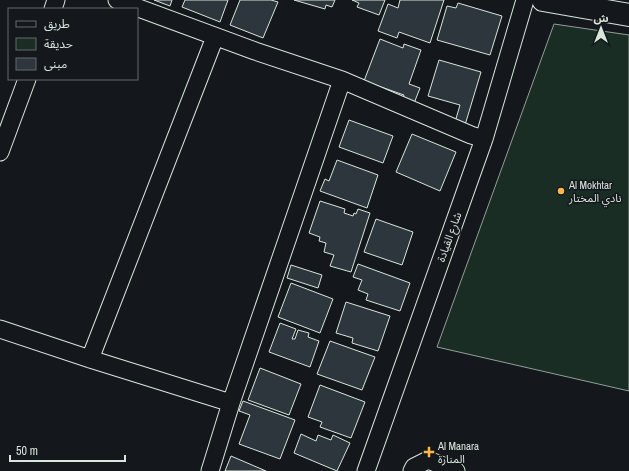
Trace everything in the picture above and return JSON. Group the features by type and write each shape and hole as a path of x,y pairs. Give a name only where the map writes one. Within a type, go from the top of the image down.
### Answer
{"main road":[{"path":"543,0 629,16"}],"street":[{"path":"117,0 215,37 342,80 471,135 484,139"},
{"name":"شارع القيادة","path":"366,471 484,139 525,0"},
{"path":"90,359 215,37"},
{"path":"0,152 27,80"},
{"path":"210,471 231,403 342,80"},
{"path":"0,329 231,403"},
{"path":"412,471 414,467 428,460 456,471"}],"green space":[{"name":"Al Mokhtar نادي المختار","path":"554,24 629,35 629,391 437,347"}],"building":[{"path":"154,0 172,0 170,6"},
{"path":"185,0 228,0 220,22 182,7"},
{"path":"240,0 271,0 278,2 263,38 230,25"},
{"path":"294,0 335,0 332,7 326,5 325,9"},
{"path":"352,0 385,0 379,15 357,7 359,3"},
{"path":"400,0 444,0 430,43 399,32 397,38 378,31 388,4 398,8"},
{"path":"458,3 502,16 490,55 437,40 447,6 456,8"},
{"path":"380,39 403,48 404,44 421,50 409,84 420,88 413,106 402,102 404,95 364,81"},
{"path":"439,60 481,72 465,125 455,122 460,105 428,96"},
{"path":"349,120 393,136 383,163 339,147"},
{"path":"412,134 456,152 440,191 396,172"},
{"path":"337,160 378,175 367,208 320,191 325,179 329,181"},
{"path":"320,201 345,209 344,213 353,216 354,213 356,214 358,209 370,213 351,272 330,266 334,255 324,252 326,243 319,241 320,237 309,233"},
{"path":"376,219 413,232 402,265 364,252"},
{"path":"358,264 410,283 400,311 366,300 368,294 358,290 362,280 353,277"},
{"path":"291,265 322,275 318,288 287,278"},
{"path":"291,283 333,299 320,333 278,317"},
{"path":"346,302 390,316 378,351 352,343 353,338 336,333"},
{"path":"280,323 296,329 292,339 295,339 298,330 309,333 308,337 319,341 310,367 269,352"},
{"path":"330,341 375,357 362,390 317,374"},
{"path":"260,368 301,384 289,415 248,400"},
{"path":"320,385 365,402 351,438 320,427 322,422 308,417"},
{"path":"243,401 295,420 280,459 239,444 250,415 239,411"},
{"path":"301,434 316,441 318,435 331,440 333,435 350,443 337,471 294,453"},
{"path":"231,456 266,471 225,471"}],"place":[{"name":"Al Mokhtar نادي المختار","path":"561,191"},
{"name":"Al Manara المنارة","path":"429,452"}]}
